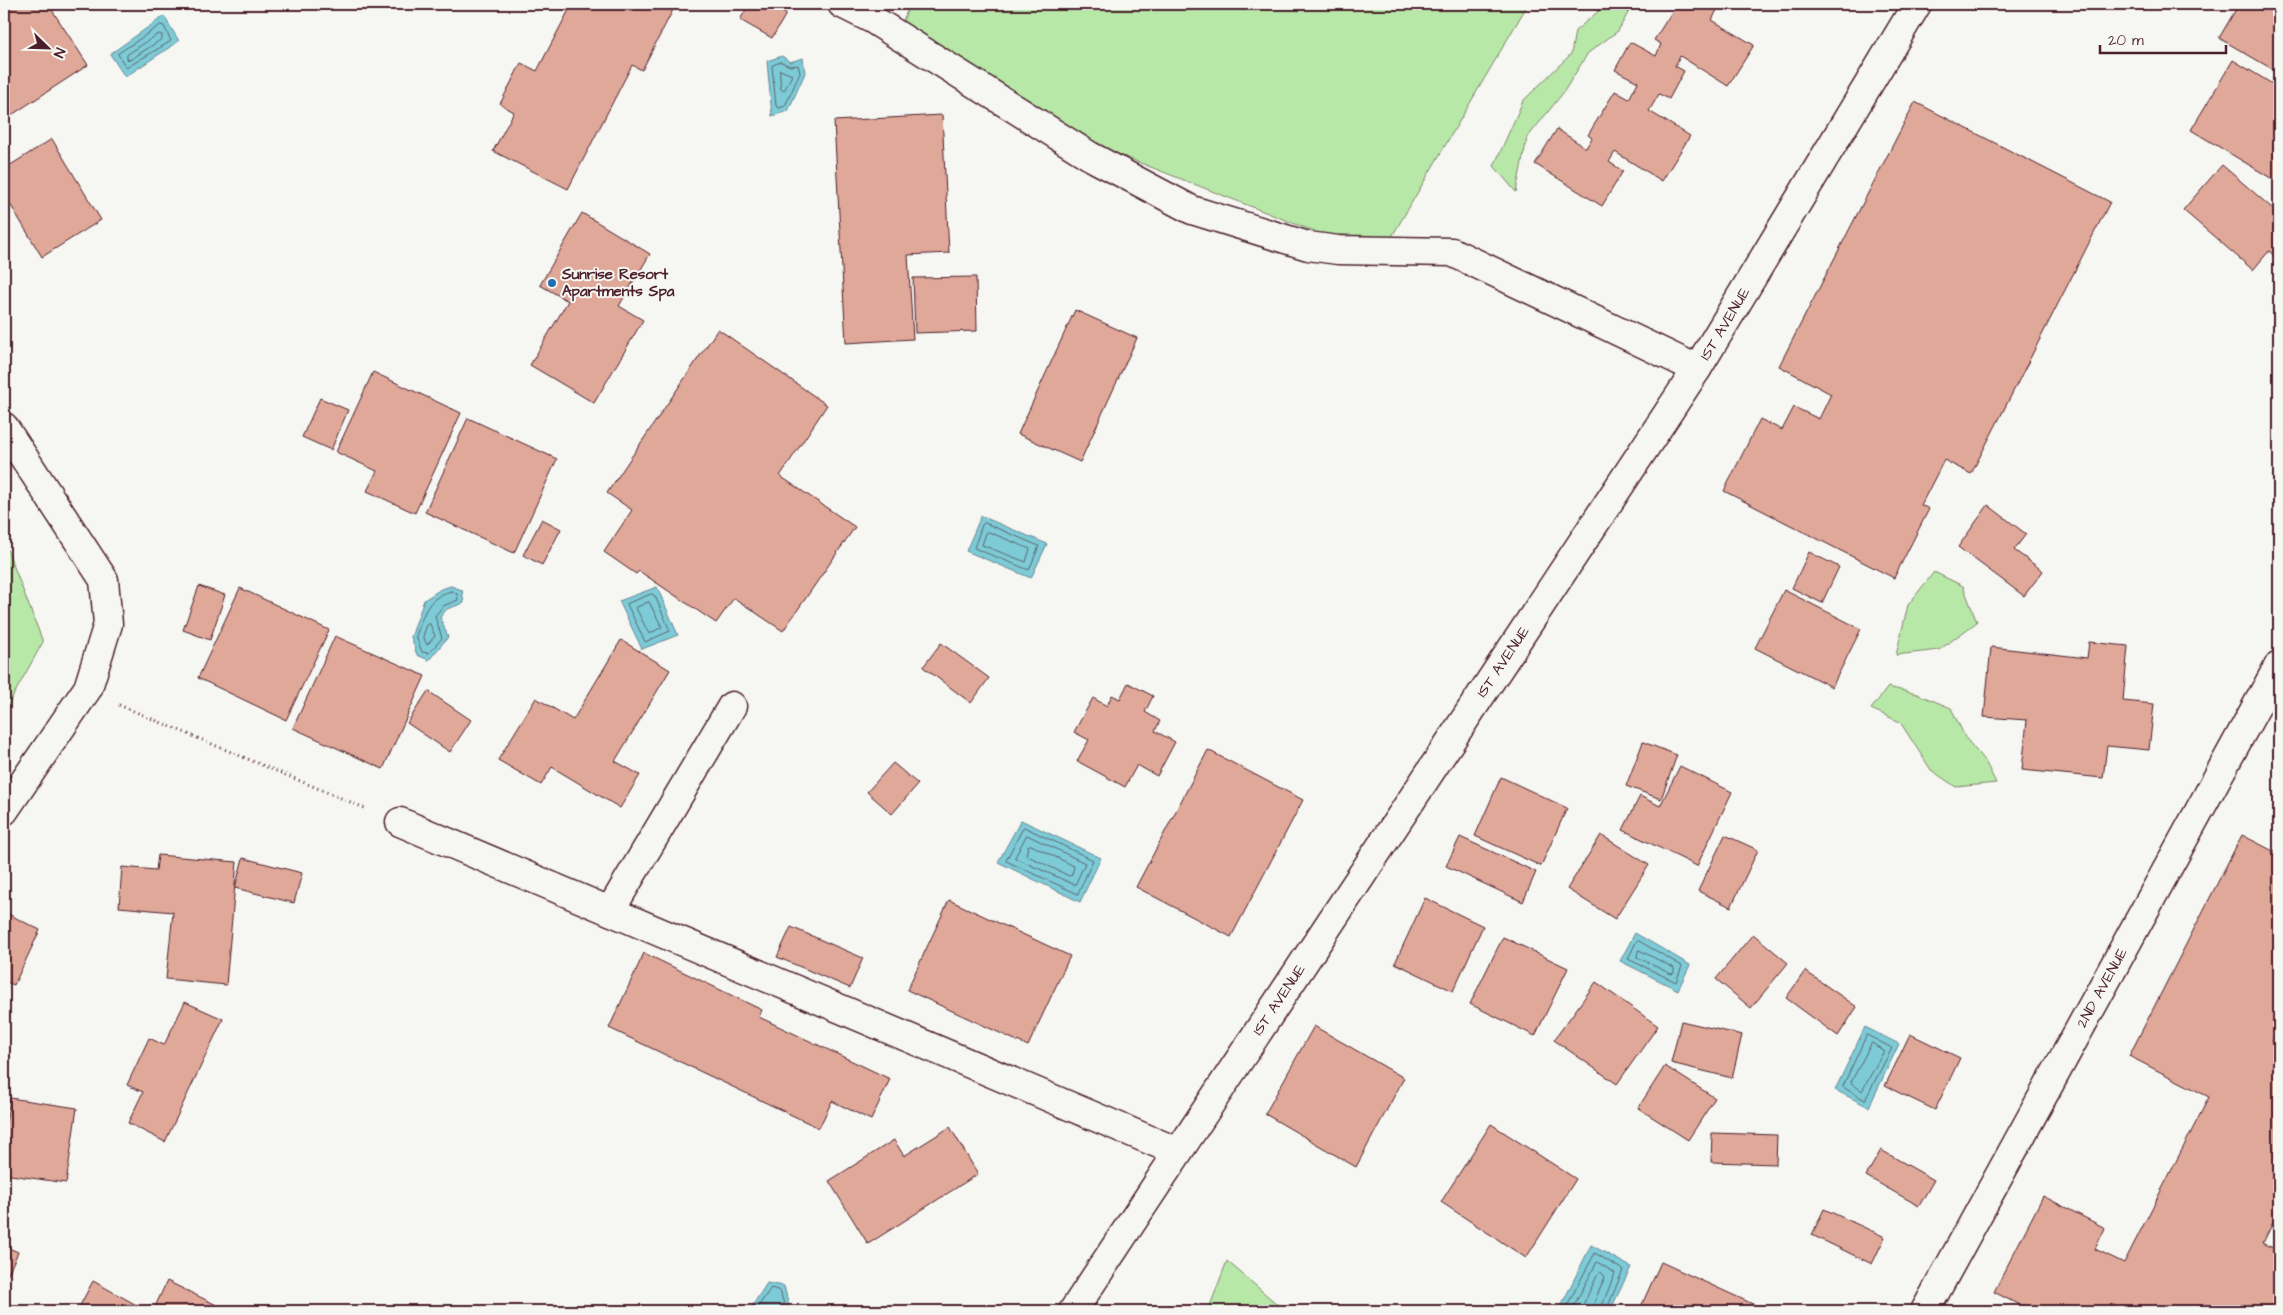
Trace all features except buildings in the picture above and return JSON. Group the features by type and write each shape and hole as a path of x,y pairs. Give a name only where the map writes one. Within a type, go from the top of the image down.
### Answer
{"street":[{"path":"842,4 872,20 1090,156 1192,210 1308,246 1338,250 1452,252 1697,369"},
{"name":"1ST AVENUE","path":"1073,1311 1697,369 1917,4"},
{"path":"4,427 104,580 108,624 88,688 4,812"},
{"name":"2ND AVENUE","path":"1925,1311 2279,665"},
{"path":"610,911 732,706"},
{"path":"400,822 1178,1152"}],"path":[{"path":"88,688 115,704 400,822"}],"green space":[{"path":"910,4 1528,4 1391,238 1326,236 1110,151 901,25"},
{"path":"1607,4 1633,4 1618,31 1588,53 1563,93 1527,138 1516,192 1494,166 1523,101 1571,54 1575,31"},
{"path":"4,541 43,642 4,712"},
{"path":"1934,572 1963,586 1977,622 1939,650 1896,655 1908,605"},
{"path":"1888,687 1917,694 1951,708 1965,737 1986,763 1996,783 1956,787 1931,770 1900,722 1871,709"},
{"path":"1227,1261 1285,1311 1208,1311"}],"water":[{"path":"164,16 179,41 125,77 110,54"},
{"path":"782,56 790,62 803,58 805,73 788,111 772,116 767,61"},
{"path":"981,516 1047,544 1031,578 966,551"},
{"path":"451,586 462,590 464,603 447,609 440,617 448,637 429,660 417,655 411,637 424,600 441,589"},
{"path":"657,587 678,635 642,649 619,601"},
{"path":"1021,820 1101,858 1080,902 998,862"},
{"path":"1635,933 1690,965 1678,990 1620,961"},
{"path":"1865,1027 1899,1044 1869,1107 1835,1090"},
{"path":"1591,1245 1631,1267 1610,1311 1559,1310"},
{"path":"767,1283 784,1286 789,1306 787,1311 749,1311"}],"place":[{"name":"Sunrise Resort Apartments Spa","path":"552,283"}]}
